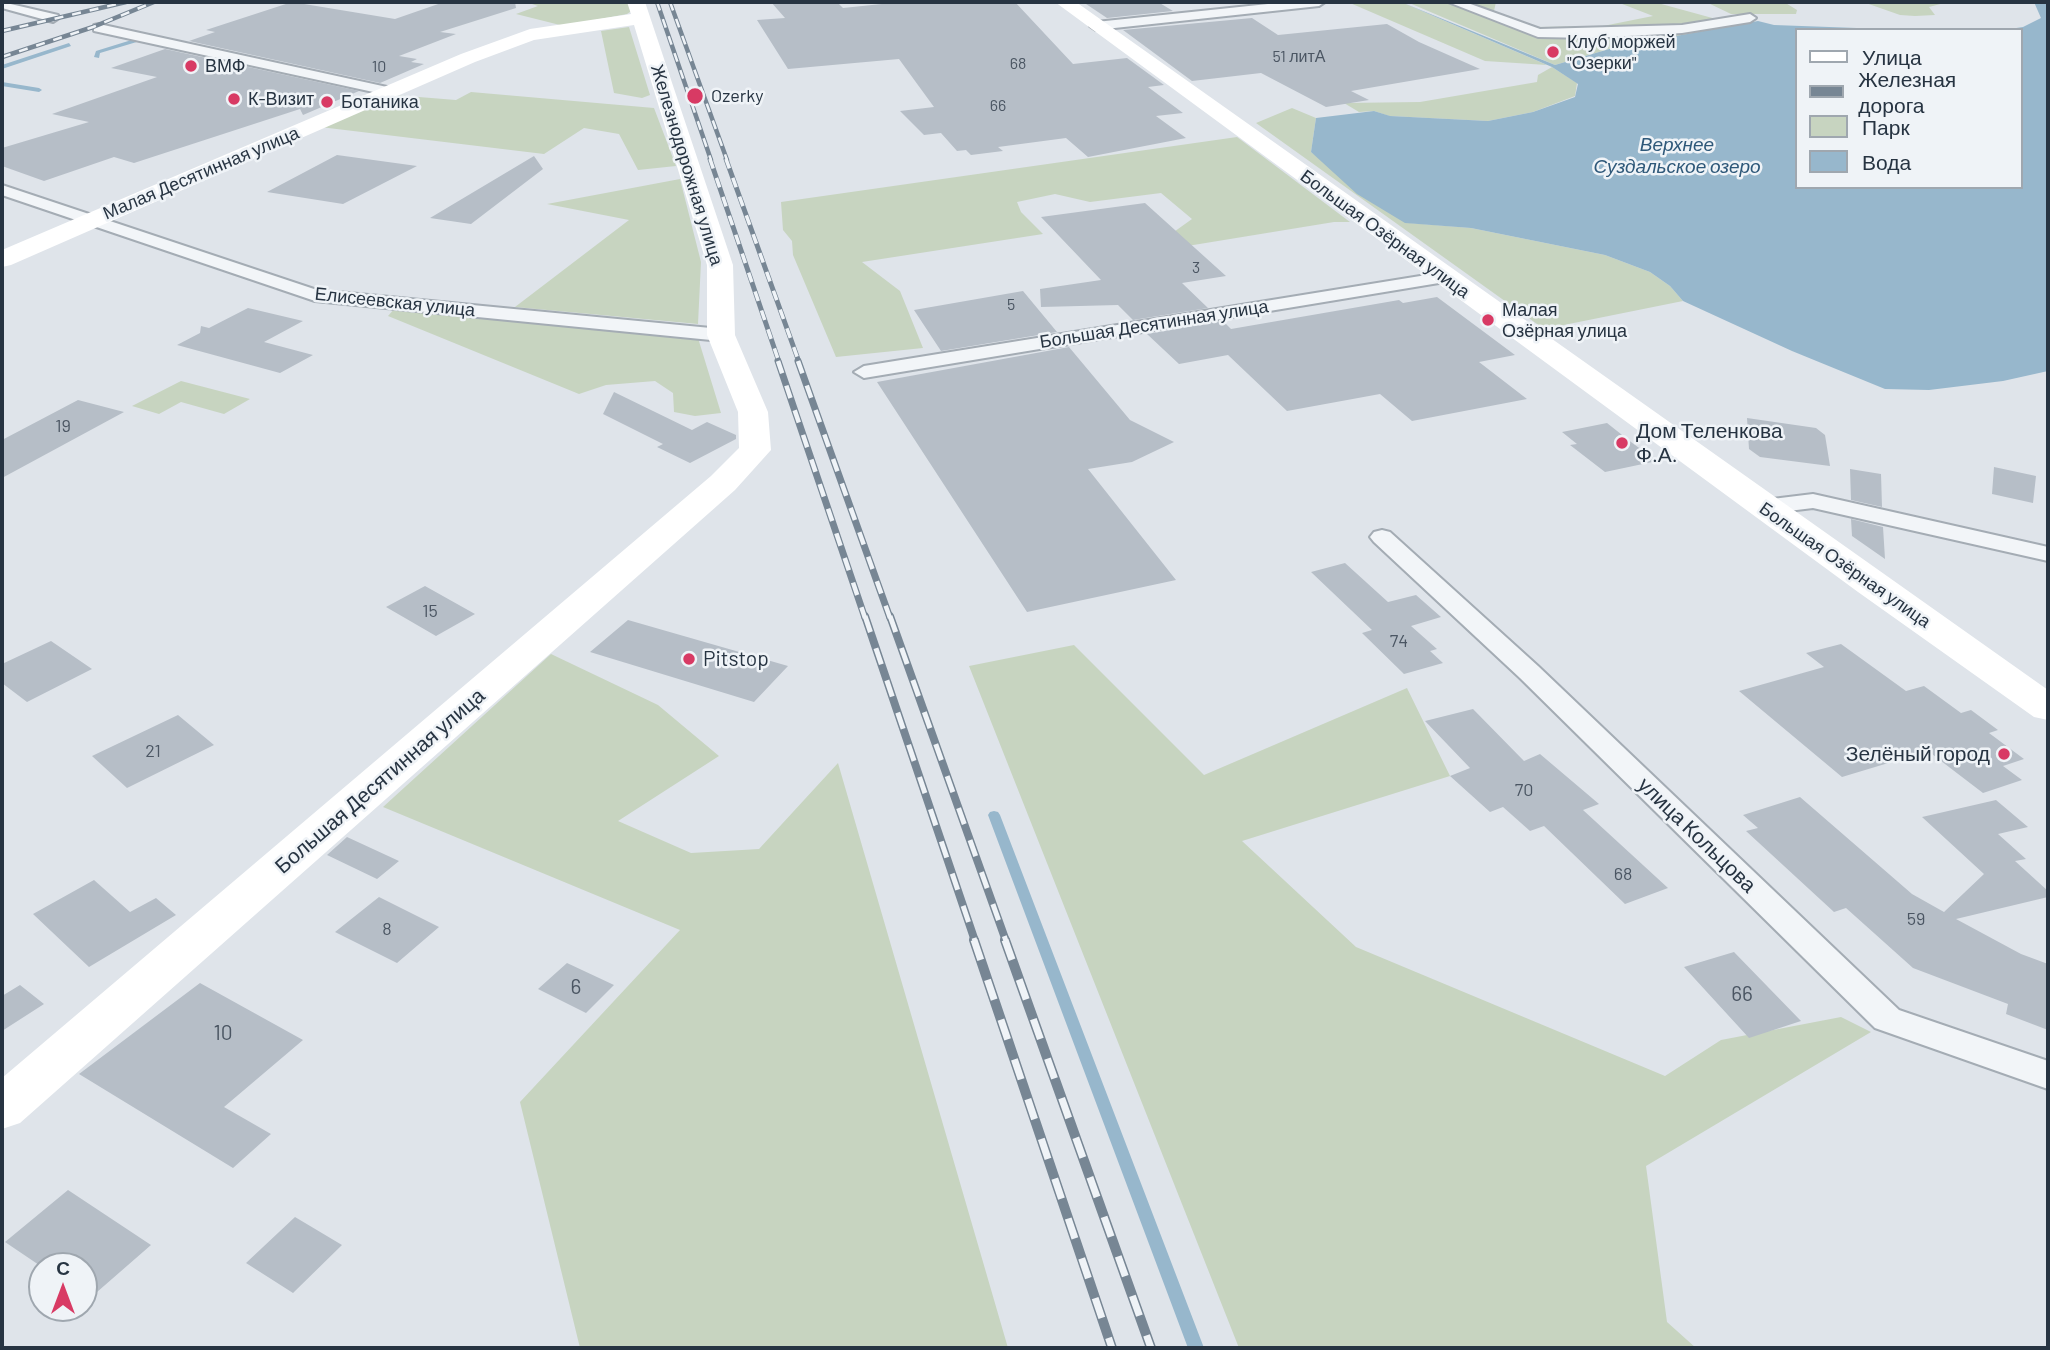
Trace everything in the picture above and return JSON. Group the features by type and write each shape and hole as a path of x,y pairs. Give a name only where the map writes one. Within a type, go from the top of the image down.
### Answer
{"street":[{"name":"Большая Озёрная улица","path":"1064,2 2048,708"},
{"path":"1096,26 1319,2"},
{"path":"1454,2 1538,33 1591,34 1682,29 1751,18"},
{"path":"2,4 53,18"},
{"name":"Малая Десятинная улица","path":"2,259 387,91 530,35 614,20 639,10"},
{"name":"Железнодорожная улица","path":"639,10 720,265 721,335 753,412 755,450"},
{"path":"99,28 387,91"},
{"name":"Елисеевская улица","path":"2,190 314,295 721,335"},
{"name":"Большая Десятинная улица","path":"864,372 1445,277"},
{"name":"Большая Десятинная улица","path":"2,1108 723,484 755,450"},
{"path":"1765,507 1813,501 2048,554"},
{"name":"улица Кольцова","path":"1381,537 1529,672 1887,1019 2048,1075"}],"green space":[{"path":"526,2 631,2 633,10 627,14 564,26 516,14 538,6"},
{"path":"1401,2 1547,65 1485,61 1350,3"},
{"path":"1407,2 1496,2 1494,11 1536,27 1603,26 1653,16 1617,2 1654,2 1716,19 1730,27 1616,47 1555,65"},
{"path":"1706,2 1784,2 1797,10 1796,14 1731,14"},
{"path":"1863,2 1948,2 1929,7 1935,15 1915,16 1900,15"},
{"path":"629,27 650,95 642,98 614,93 601,31"},
{"path":"1552,67 1577,83 1575,96 1533,112 1488,121 1389,116 1374,111 1359,112 1344,103 1420,102 1537,82 1538,75"},
{"path":"471,92 654,108 676,166 638,170 619,134 584,128 544,154 320,127 394,95 456,100"},
{"path":"1292,108 1316,118 1311,152 1410,223 1471,228 1605,255 1650,272 1670,286 1683,301 1544,329 1256,123"},
{"path":"1237,137 1350,222 1334,222 1169,249 1171,234 1192,219 1161,193 1090,202 1055,194 1017,202 1021,212 1043,234 862,262 900,291 923,348 836,357 793,255 792,241 783,230 781,202"},
{"path":"680,179 701,262 698,324 515,307 629,220 547,204"},
{"path":"395,308 698,338 721,413 695,416 674,412 673,393 655,381 606,385 579,394 388,316"},
{"path":"181,381 250,399 224,414 181,402 159,414 132,406"},
{"path":"1074,645 1204,775 1407,688 1450,776 1242,841 1356,947 1665,1076 1721,1040 1841,1017 1871,1032 1646,1166 1667,1322 1696,1348 1239,1348 969,666"},
{"path":"551,654 658,705 719,756 618,821 691,853 759,849 838,763 1008,1348 580,1348 520,1102 680,930 383,807"}],"water":[{"name":"Верхнее Суздальское озеро","path":"1401,2 1555,65 1616,47 1758,21 1774,25 1857,28 1794,28 1794,189 2022,189 2022,28 2016,28 2041,18 2034,2 2048,2 2048,371 2003,381 1929,390 1885,389 1792,351 1683,301 1670,286 1650,272 1605,255 1471,228 1405,223 1357,194 1311,152 1316,118 1374,111 1390,116 1488,121 1533,112 1575,97 1578,84 1552,67"}],"building":[{"path":"292,2 395,19 444,2 515,2 516,8 440,32 456,34 399,56 417,59 411,62 424,64 380,83 189,41 215,32 206,30"},
{"path":"771,2 837,2 843,8 901,2 1015,2 1073,64 1127,58 1164,85 1148,87 1183,113 1156,116 1186,138 1088,157 1066,138 998,147 1003,151 971,155 966,150 957,151 941,133 924,135 900,111 934,107 899,59 788,69 757,20 785,18"},
{"path":"1083,2 1158,2 1173,11 1107,18"},
{"path":"1252,18 1278,35 1387,24 1419,42 1480,69 1351,91 1369,100 1326,107 1261,73 1192,81 1123,30"},
{"path":"165,49 359,91 303,115 300,109 134,163 114,157 44,181 2,166 2,148 89,122 52,114 157,77 111,68"},
{"path":"337,155 417,166 343,204 267,192"},
{"path":"534,156 543,169 471,224 430,218"},
{"path":"1145,203 1226,276 1182,283 1208,308 1133,320 1118,305 1041,307 1040,289 1101,280 1041,217"},
{"path":"1023,291 1057,332 941,351 914,310"},
{"path":"1437,297 1515,355 1479,362 1527,399 1412,421 1380,394 1287,411 1228,355 1179,364 1147,334 1223,321 1231,329 1399,300 1403,303"},
{"path":"248,308 303,321 264,342 313,355 280,373 177,345 200,333 201,326 209,328"},
{"path":"1069,347 1130,420 1174,442 1132,462 1088,469 1176,580 1027,612 877,382"},
{"path":"614,392 692,430 707,422 736,435 736,439 690,463 657,447 663,444 603,414"},
{"path":"78,400 124,412 2,478 2,440"},
{"path":"1747,418 1816,428 1825,435 1830,466 1760,457 1749,449"},
{"path":"1607,423 1657,461 1605,472 1570,445 1577,444 1562,432"},
{"path":"1994,467 2036,476 2033,503 1992,494"},
{"path":"1850,469 1881,474 1882,507 1851,500"},
{"path":"1851,519 1883,527 1885,559 1852,536"},
{"path":"1345,563 1388,602 1416,595 1441,617 1411,626 1437,649 1430,651 1443,663 1404,674 1362,633 1372,630 1311,572"},
{"path":"425,586 475,614 436,636 386,607"},
{"name":"Pitstop","path":"628,620 788,666 754,702 590,652"},
{"path":"51,641 92,669 27,702 2,683 2,664"},
{"path":"1841,644 1906,691 1924,686 1961,713 1971,710 1998,730 1989,733 2024,759 2003,766 2022,780 1983,793 1928,751 1842,777 1739,691 1824,667 1806,653"},
{"path":"1473,709 1524,761 1540,754 1599,804 1583,810 1668,888 1625,904 1544,826 1530,831 1503,807 1490,812 1450,776 1470,768 1425,721"},
{"path":"178,715 214,745 127,788 92,756"},
{"path":"1800,797 1912,894 1944,912 1984,874 1922,817 1996,800 2028,827 1998,834 2026,859 2015,861 2048,891 2048,897 1956,919 2021,954 2048,964 2048,1030 2006,1014 2008,1004 1913,968 1846,908 1834,912 1746,831 1758,828 1743,815"},
{"path":"347,837 399,861 377,879 327,855"},
{"path":"94,880 130,912 156,898 176,915 89,967 33,914"},
{"path":"379,897 439,927 397,963 335,932"},
{"path":"1734,952 1801,1021 1749,1038 1684,967"},
{"path":"567,963 614,985 586,1013 538,989"},
{"path":"200,983 303,1040 224,1107 271,1134 233,1168 79,1074"},
{"path":"20,985 44,1004 2,1031 2,996"},
{"path":"68,1190 151,1245 98,1291 98,1252 28,1252 28,1258 5,1242"},
{"path":"295,1217 342,1245 293,1293 246,1263"}],"waterway":[{"path":"97,57 98,52 138,40"},
{"path":"2,67 69,45"},
{"path":"2,84 39,90"},
{"path":"994,815 1196,1348"}],"railway":[{"path":"2,31 126,2"},
{"path":"2,57 93,27 154,2"},
{"path":"657,2 711,160"},
{"path":"670,2 727,160"},
{"path":"710,159 779,362"},
{"path":"726,159 799,362"},
{"path":"778,361 865,618"},
{"path":"798,361 890,618"},
{"path":"865,616 975,941"},
{"path":"890,616 1006,941"},
{"path":"974,940 1112,1348"},
{"path":"1005,940 1151,1348"}],"place":[{"name":"Клуб моржей \"Озерки\"","path":"1553,52"},
{"name":"ВМФ","path":"191,66"},
{"name":"Ozerky","path":"695,96"},
{"name":"К-Визит","path":"234,99"},
{"name":"Ботаника","path":"327,102"},
{"name":"Малая Озёрная улица","path":"1488,320"},
{"name":"Дом Теленкова Ф.А.","path":"1622,443"},
{"name":"Pitstop","path":"689,659"},
{"name":"Зелёный город","path":"2004,754"}]}
